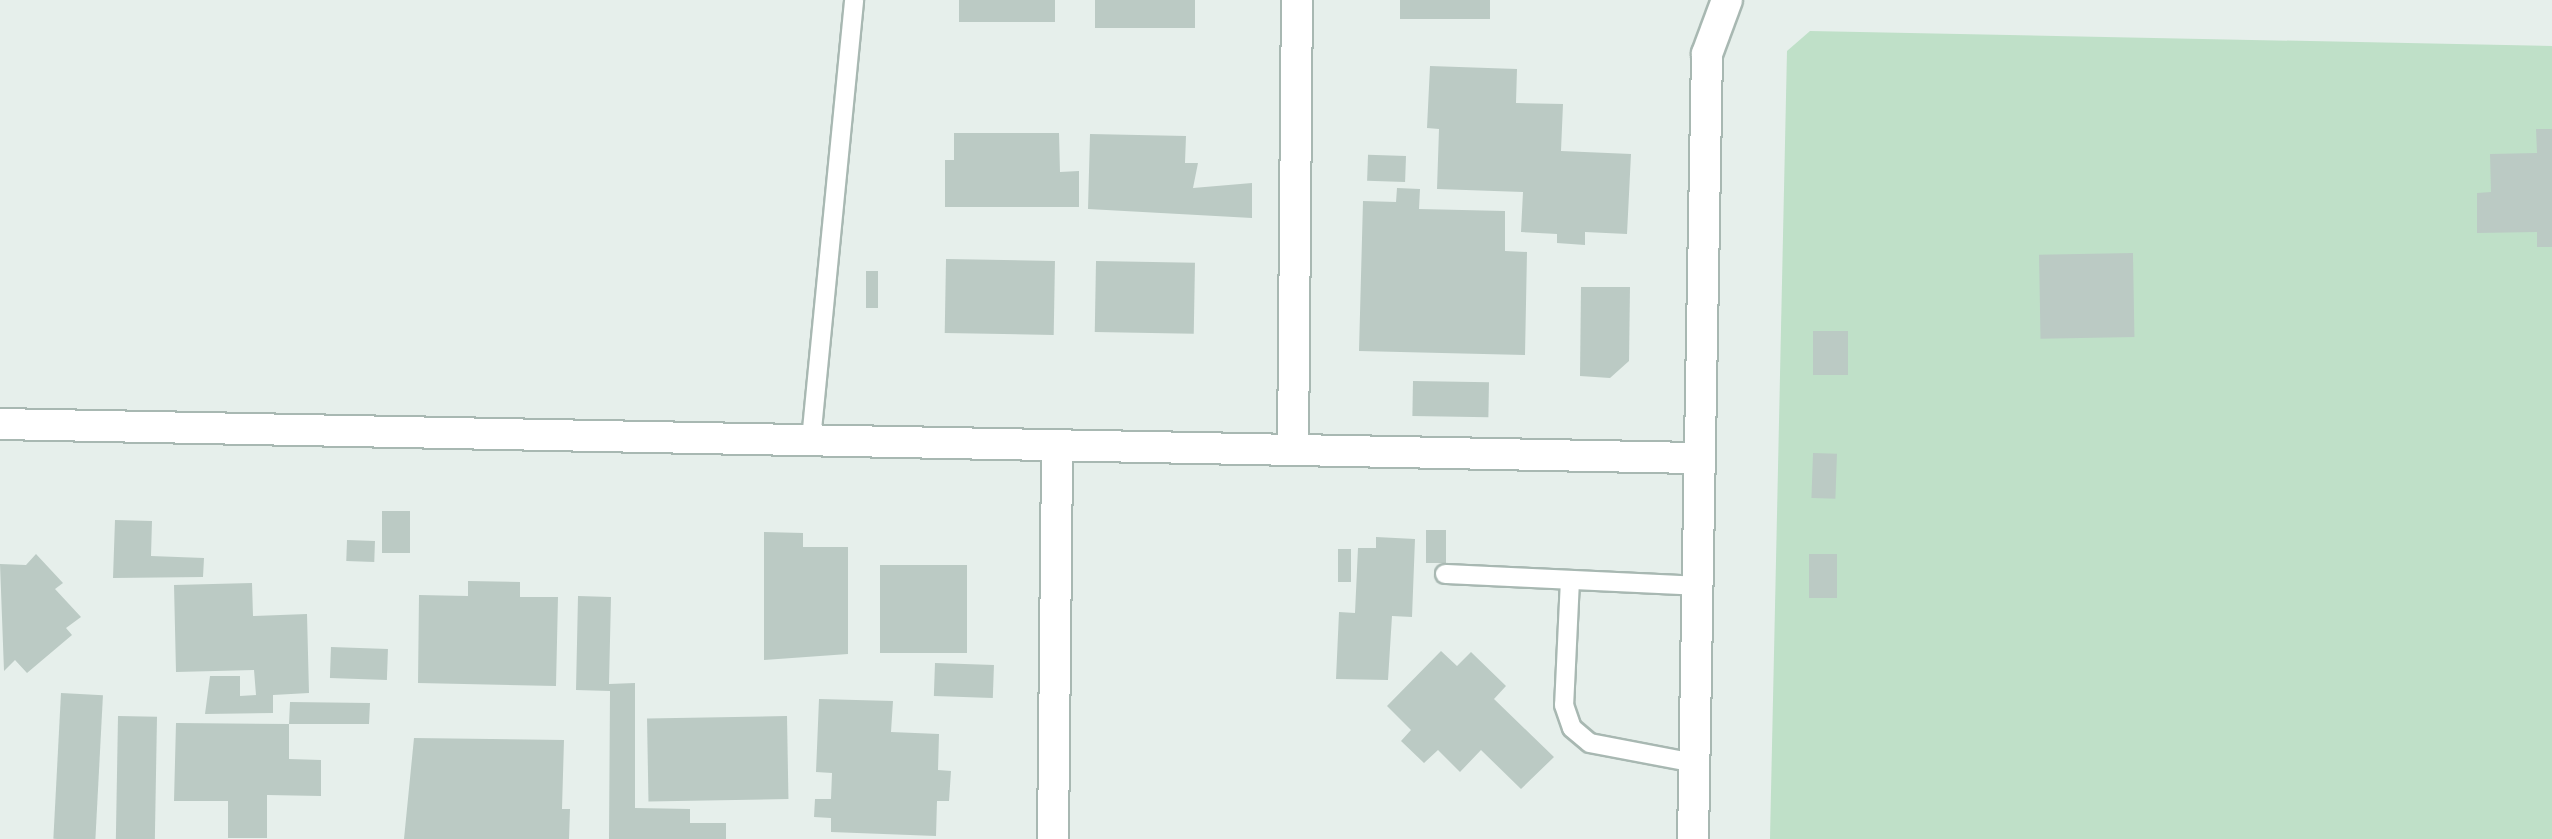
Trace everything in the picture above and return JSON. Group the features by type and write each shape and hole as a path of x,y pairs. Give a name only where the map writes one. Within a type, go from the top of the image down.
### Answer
{"street":[{"path":"1292,450 1297,0"},
{"path":"1693,839 1707,54 1727,0"},
{"path":"0,424 1699,458"},
{"path":"1054,839 1057,444"}],"lane":[{"path":"811,440 854,0"},
{"path":"1445,574 1698,586"},
{"path":"1570,580 1564,705 1572,728 1590,744 1695,764"}],"green space":[{"path":"1810,31 2552,46 2552,839 1770,839 1787,51"}],"building":[{"path":"959,0 1055,0 1055,22 959,22"},
{"path":"1095,0 1195,0 1195,28 1095,28"},
{"path":"1400,0 1490,0 1490,19 1400,19"},
{"path":"1430,66 1517,69 1516,103 1563,104 1561,151 1631,154 1627,234 1585,232 1585,245 1557,243 1557,234 1521,232 1523,192 1437,189 1439,129 1427,128"},
{"path":"2536,129 2552,129 2552,247 2537,247 2537,232 2477,233 2477,193 2491,192 2490,154 2537,153"},
{"path":"954,133 1059,133 1060,172 1079,171 1079,207 945,207 945,160 954,160"},
{"path":"1090,134 1186,136 1185,163 1198,163 1193,188 1252,183 1252,218 1088,209"},
{"path":"1368,155 1406,156 1405,182 1367,181"},
{"path":"1397,188 1420,189 1419,209 1505,211 1505,251 1527,252 1525,355 1359,351 1363,201 1396,202"},
{"path":"2133,253 2134,337 2040,339 2039,255"},
{"path":"946,259 1055,261 1054,335 945,333"},
{"path":"1096,261 1195,263 1194,334 1095,332"},
{"path":"866,271 878,271 878,308 866,308"},
{"path":"1581,287 1630,287 1629,361 1610,378 1580,376"},
{"path":"1813,331 1848,331 1848,375 1813,375"},
{"path":"1413,381 1489,382 1488,417 1412,416"},
{"path":"1813,453 1837,454 1835,499 1811,498"},
{"path":"382,511 410,511 410,553 382,553"},
{"path":"115,520 152,521 151,556 204,558 203,577 113,578"},
{"path":"1426,530 1446,530 1446,563 1426,563"},
{"path":"764,532 803,533 803,547 848,547 848,654 764,660"},
{"path":"1376,537 1415,539 1412,617 1392,616 1388,680 1336,679 1339,612 1355,613 1358,548 1376,548"},
{"path":"347,540 375,541 374,562 346,561"},
{"path":"1338,549 1351,549 1351,582 1338,582"},
{"path":"36,554 63,583 55,589 81,617 66,628 72,635 27,673 15,660 4,671 0,564 26,565"},
{"path":"1809,554 1837,554 1837,598 1809,598"},
{"path":"880,565 967,565 967,653 880,653"},
{"path":"468,581 520,582 520,597 558,597 556,686 418,683 419,595 468,596"},
{"path":"252,583 253,616 307,614 309,693 273,695 273,713 205,714 210,676 240,676 240,696 256,695 254,670 176,672 174,585"},
{"path":"578,596 611,597 609,684 635,683 635,808 690,809 690,823 726,823 726,839 609,839 610,691 576,690"},
{"path":"331,647 388,649 387,680 330,678"},
{"path":"1441,651 1457,666 1471,652 1506,686 1494,699 1554,757 1521,789 1481,750 1460,772 1438,750 1424,763 1401,741 1411,730 1387,706"},
{"path":"935,663 994,665 993,698 934,696"},
{"path":"61,693 103,695 95,839 53,839"},
{"path":"819,699 893,701 891,732 939,734 938,770 951,771 949,801 937,801 936,836 831,832 831,818 814,817 815,799 831,799 832,773 816,772"},
{"path":"290,702 370,703 369,724 289,724"},
{"path":"118,716 157,717 155,839 116,839"},
{"path":"787,716 788,799 648,801 647,718"},
{"path":"176,723 289,724 289,759 321,760 321,796 267,795 267,838 228,838 228,801 174,801"},
{"path":"414,738 564,740 562,809 570,809 569,839 404,839"}]}
